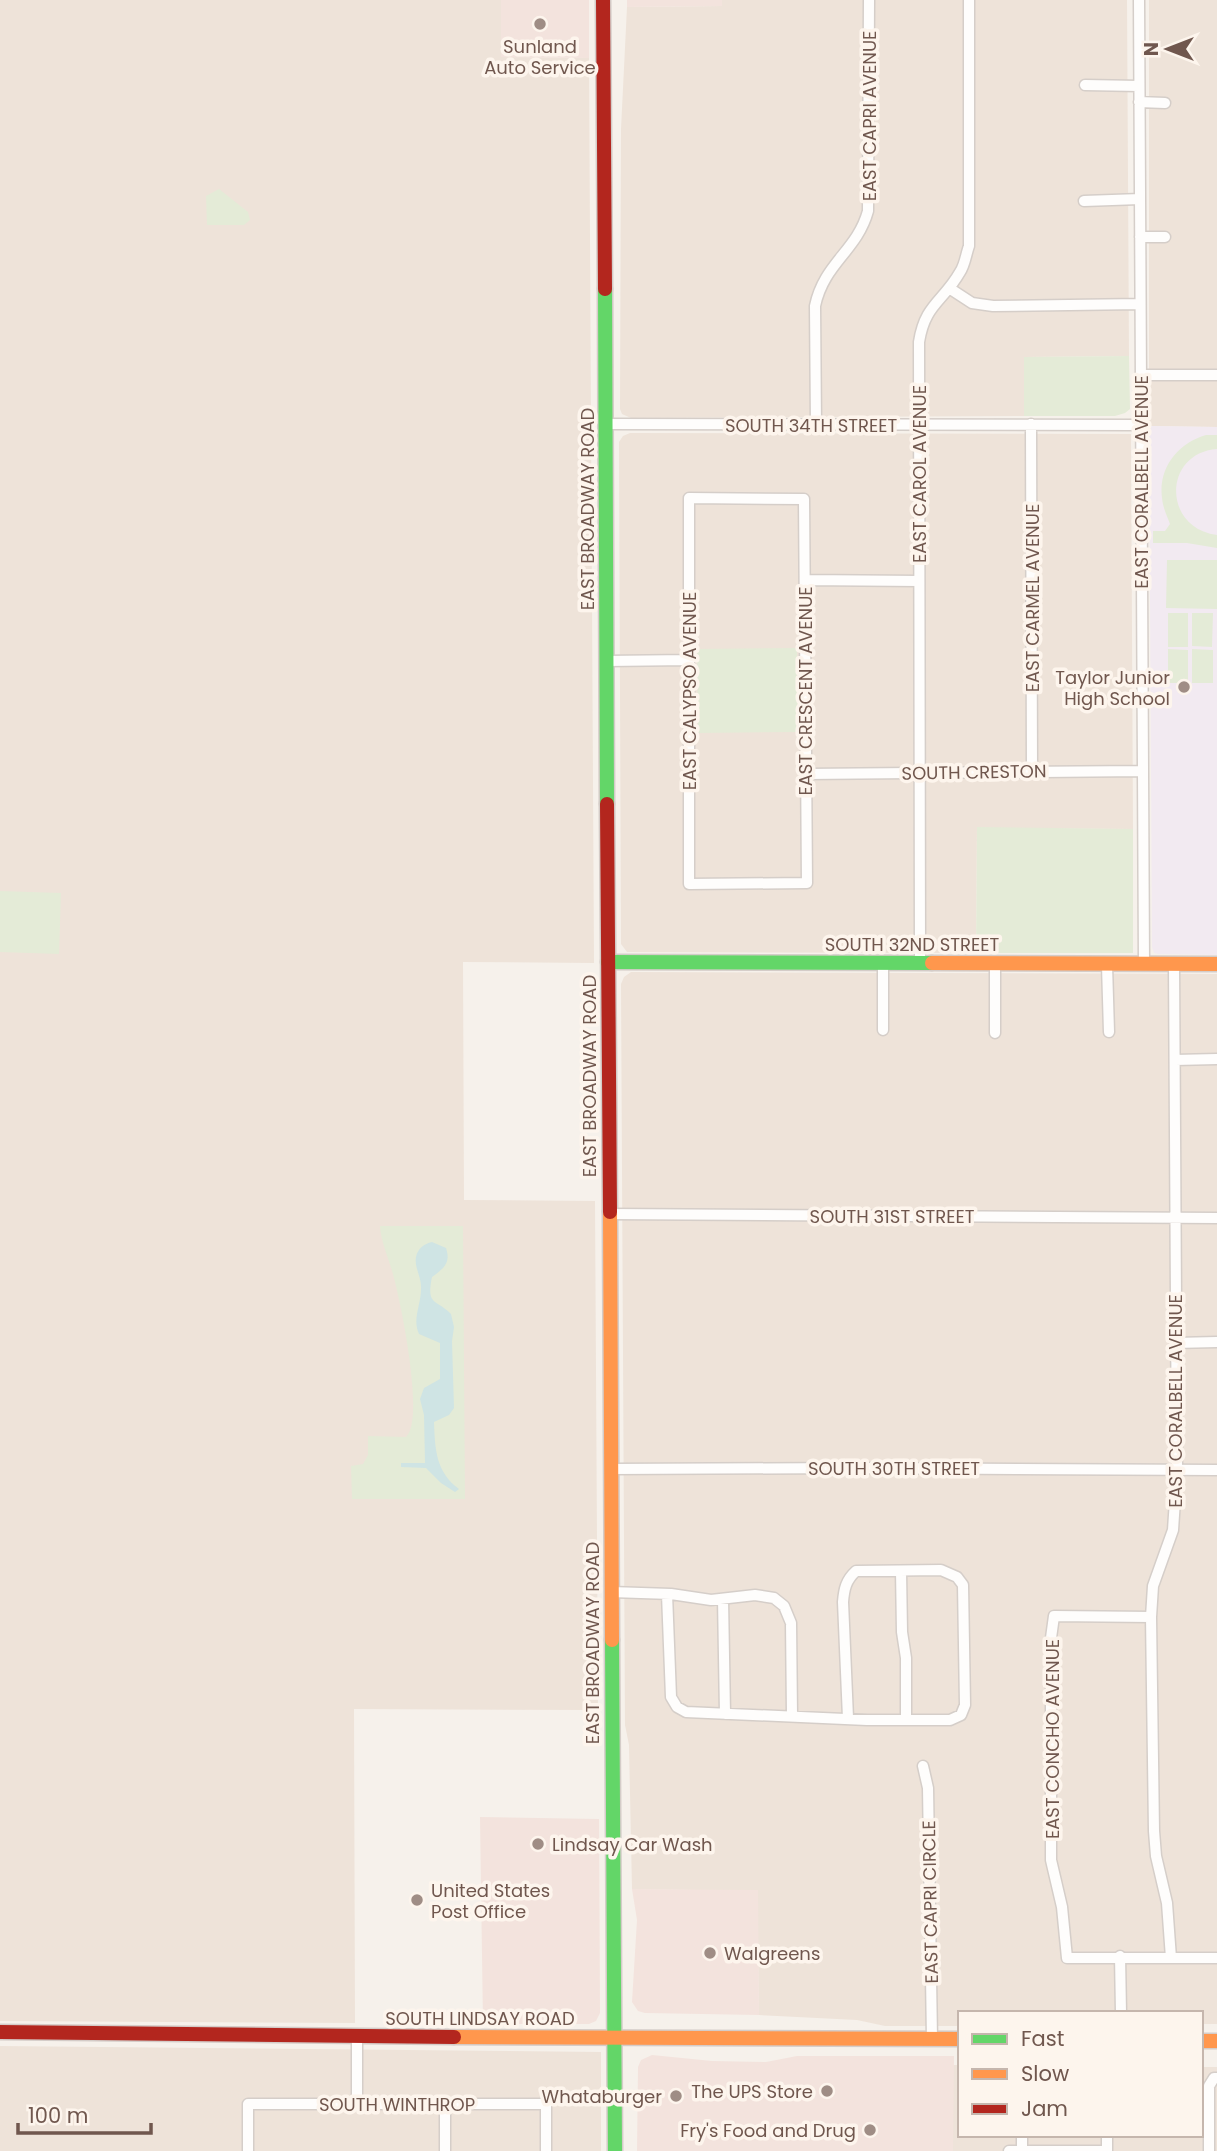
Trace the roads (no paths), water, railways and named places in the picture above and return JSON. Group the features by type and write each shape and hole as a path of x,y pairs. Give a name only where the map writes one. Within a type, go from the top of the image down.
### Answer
{"main road":[{"name":"EAST BROADWAY ROAD","path":"603,0 615,2151"},
{"name":"SOUTH 32ND STREET","path":"608,962 1217,964"},
{"name":"SOUTH LINDSAY ROAD","path":"0,2032 357,2037 958,2039"}],"street":[{"name":"EAST CAPRI AVENUE","path":"816,425 815,306 819,289 826,275 864,227 868,211 869,0"},
{"name":"EAST CAROL AVENUE","path":"920,964 919,342 922,322 962,270 969,246 969,0"},
{"name":"EAST CORALBELL AVENUE","path":"1139,0 1144,964"},
{"path":"1085,85 1139,86"},
{"path":"1139,102 1165,103"},
{"path":"1084,201 1140,199"},
{"path":"1140,237 1165,237"},
{"path":"949,288 972,303 993,306 1140,304"},
{"path":"1141,375 1217,375"},
{"name":"EAST CARMEL AVENUE","path":"1031,424 1032,772"},
{"name":"SOUTH 34TH STREET","path":"606,425 1141,425"},
{"name":"EAST CRESCENT AVENUE","path":"689,498 804,499 807,883"},
{"name":"EAST CALYPSO AVENUE","path":"689,498 689,884 807,883"},
{"path":"805,580 919,581"},
{"path":"607,661 688,660"},
{"name":"SOUTH CRESTON","path":"806,774 1142,771"},
{"path":"883,963 883,1030"},
{"path":"995,964 995,1033"},
{"name":"EAST CORALBELL AVENUE","path":"1171,1958 1167,1903 1156,1856 1154,1831 1152,1617 1153,1586 1173,1530 1177,1470 1174,964"},
{"path":"1107,965 1109,1032"},
{"path":"1175,1060 1217,1059"},
{"name":"SOUTH 31ST STREET","path":"609,1214 1217,1218"},
{"path":"1175,1343 1217,1342"},
{"name":"SOUTH 30TH STREET","path":"611,1469 1217,1470"},
{"path":"667,1594 671,1697 677,1707 685,1712 792,1715 848,1718 906,1720 950,1720 961,1714 965,1705 963,1585 957,1577 949,1572 856,1571 849,1578 844,1591 848,1718"},
{"path":"901,1571 906,1720"},
{"path":"611,1592 667,1594 711,1600 755,1595 774,1598 784,1606 791,1623 792,1715"},
{"path":"723,1599 725,1714"},
{"name":"EAST CONCHO AVENUE","path":"1120,1956 1067,1958 1062,1908 1051,1860 1051,1638 1054,1616 1152,1617"},
{"name":"EAST CAPRI CIRCLE","path":"923,1766 928,1788 932,2039"},
{"path":"1121,2011 1120,1956 1217,1958"},
{"path":"357,2037 357,2104"},
{"path":"1209,2151 1205,2114 1209,2086 1215,2078"},
{"name":"SOUTH WINTHROP","path":"248,2151 247,2104 546,2104 546,2151"},
{"path":"445,2104 445,2151"},
{"path":"1009,2150 1107,2151"}],"place":[{"name":"Sunland Auto Service","path":"540,24"},
{"name":"Taylor Junior High School","path":"1184,687"},
{"name":"Lindsay Car Wash","path":"538,1844"},
{"name":"United States Post Office","path":"417,1900"},
{"name":"Walgreens","path":"710,1953"},
{"name":"The UPS Store","path":"827,2091"},
{"name":"Whataburger","path":"676,2096"},
{"name":"Fry's Food and Drug","path":"870,2130"}]}
